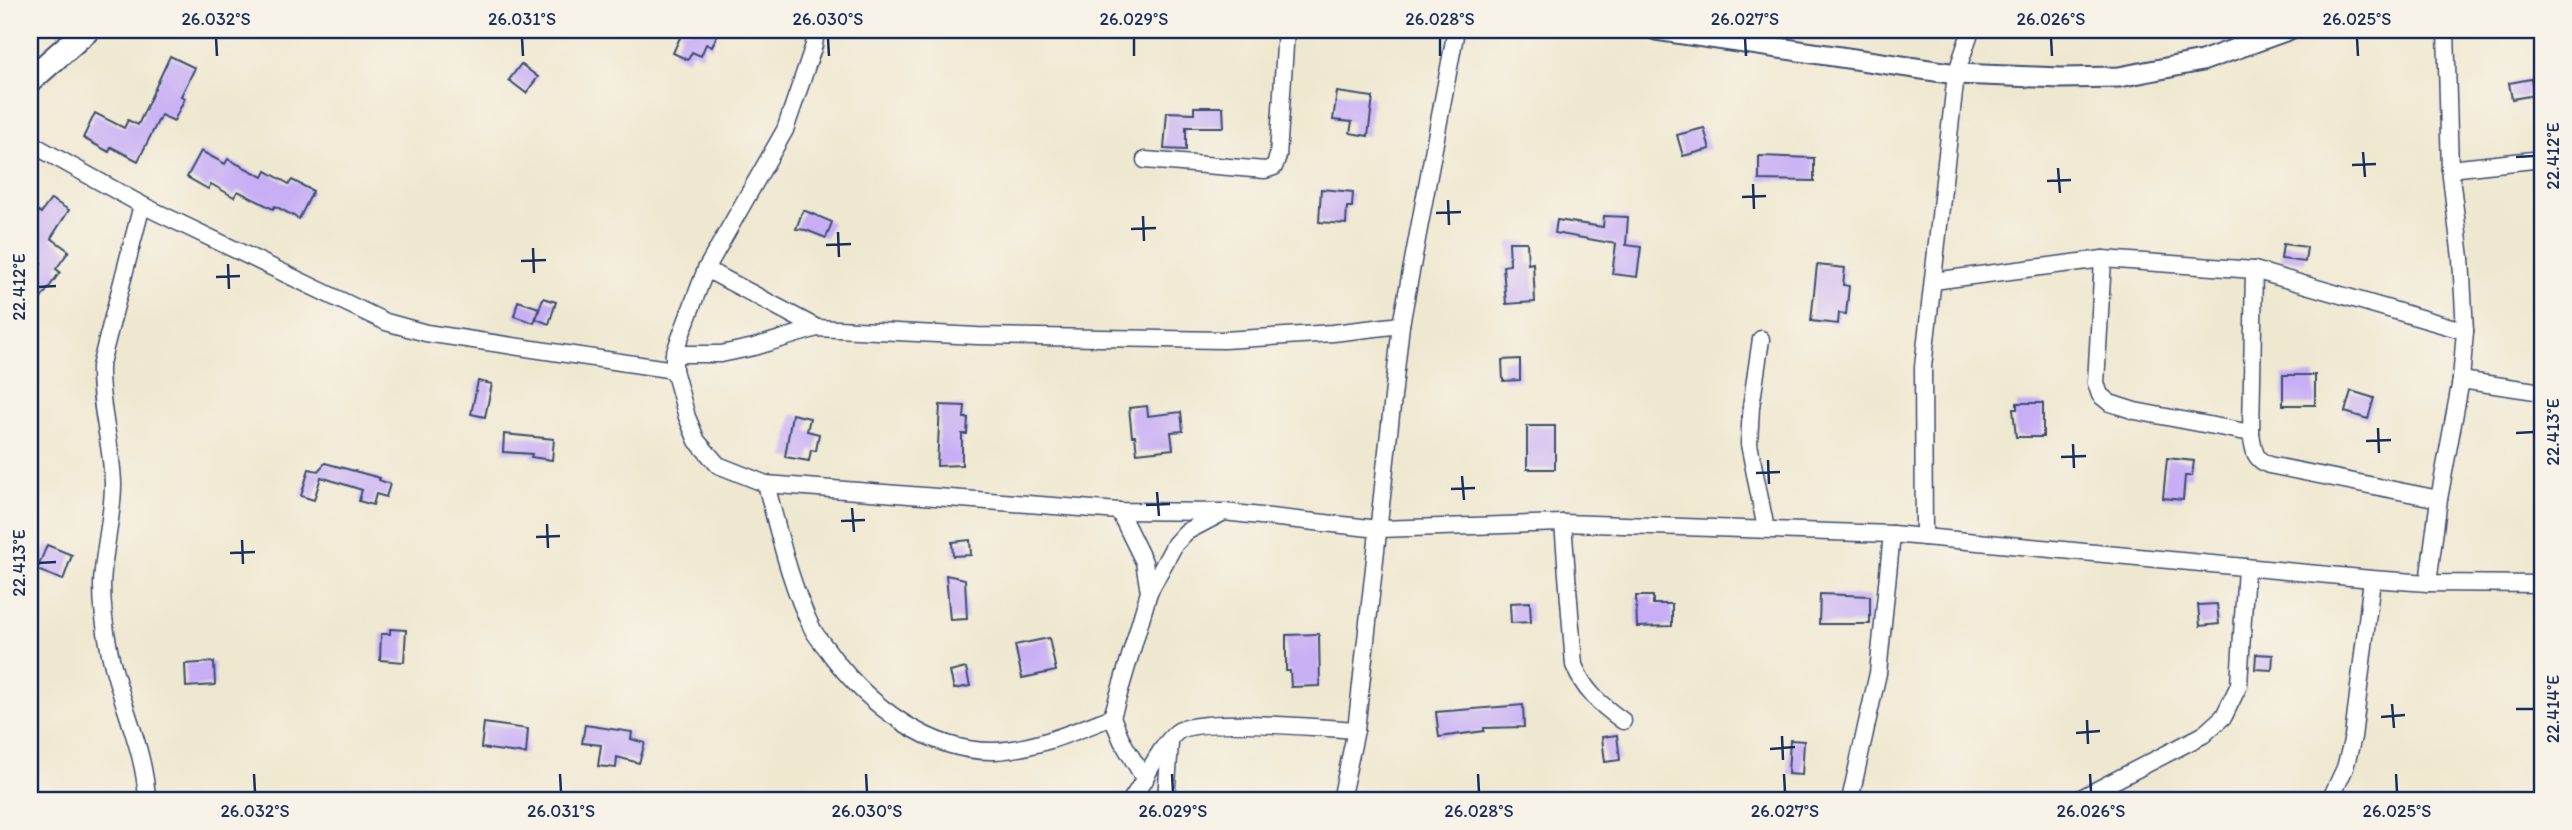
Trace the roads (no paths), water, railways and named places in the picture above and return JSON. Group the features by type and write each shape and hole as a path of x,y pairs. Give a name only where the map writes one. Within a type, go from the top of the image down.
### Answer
{"main road":[{"path":"30,80 87,30"}],"street":[{"path":"816,30 814,45 785,130 706,270 674,362 687,417 697,441 718,465 766,484 1119,511 1224,512 1379,529 1563,523 1892,534 2372,579 2428,583 2542,584"},
{"path":"1145,160 1265,170 1274,167 1278,156 1286,30"},
{"path":"1341,800 1356,730 1401,325 1456,30"},
{"path":"1656,30 1956,74 2061,78 2119,77 2202,61 2288,30"},
{"path":"1924,537 1923,367 1956,74 1971,30"},
{"path":"2428,583 2439,499 2461,380 2465,331 2461,258 2450,169 2446,30"},
{"path":"30,143 142,205 386,322 426,333 674,362 754,347 817,328 977,336 1224,340 1333,333 1401,325"},
{"path":"2450,169 2542,159"},
{"path":"142,205 100,367 99,388 113,480 113,503 102,584 104,612 109,650 143,773 147,800"},
{"path":"1933,281 2103,259 2254,270 2465,331"},
{"path":"2103,259 2096,383 2100,395 2110,404 2135,411 2251,433"},
{"path":"706,270 817,328"},
{"path":"2254,270 2251,433 2254,454 2269,465 2439,499"},
{"path":"1761,339 1749,444 1766,529"},
{"path":"2461,380 2542,392"},
{"path":"766,484 789,568 814,631 851,681 892,716 936,740 970,750 997,751 1077,731 1112,717"},
{"path":"1119,511 1144,562 1149,592"},
{"path":"1144,780 1112,717 1149,592 1175,544 1186,531 1224,512"},
{"path":"1563,523 1574,665 1581,683 1593,697 1623,721"},
{"path":"1850,800 1878,673 1892,534"},
{"path":"2077,800 2203,735 2224,716 2239,685 2246,567"},
{"path":"2330,800 2345,768 2353,737 2372,579"},
{"path":"1131,800 1171,739 1180,730 1200,725 1222,724 1356,730"},
{"path":"1166,800 1171,739"}]}
